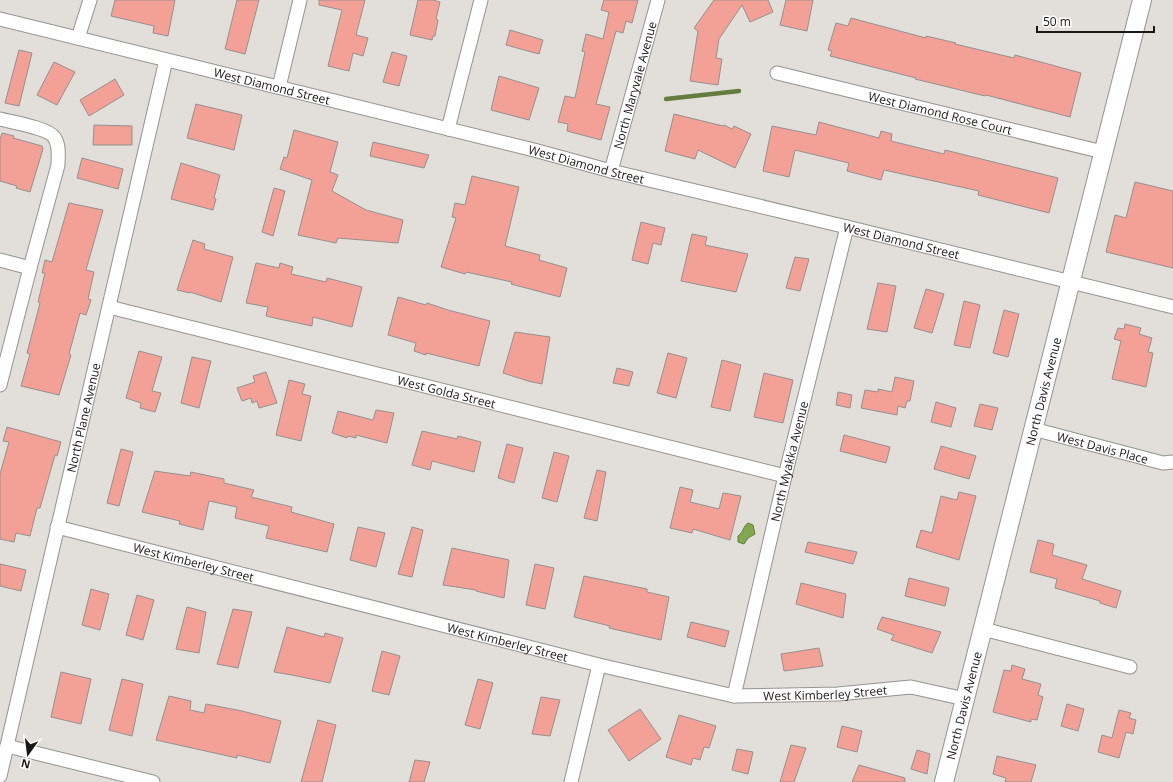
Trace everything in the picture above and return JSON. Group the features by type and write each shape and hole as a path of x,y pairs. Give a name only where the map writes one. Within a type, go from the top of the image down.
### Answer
{"street":[{"path":"78,38 90,0"},
{"path":"279,87 300,0"},
{"path":"448,129 481,0"},
{"name":"North Maryvale Avenue","path":"611,171 658,0"},
{"name":"North Davis Avenue","path":"944,782 1142,0"},
{"name":"West Diamond Street","path":"0,19 534,150 611,171 1173,307"},
{"name":"North Plane Avenue","path":"0,776 166,60"},
{"name":"West Diamond Rose Court","path":"777,73 1103,152"},
{"path":"0,119 44,130 54,136 59,149 58,165 0,384"},
{"name":"North Myakka Avenue","path":"734,696 785,476 847,227"},
{"path":"0,260 30,268"},
{"name":"West Golda Street","path":"109,307 785,476"},
{"name":"West Davis Place","path":"1033,429 1163,463 1173,462"},
{"name":"West Kimberley Street","path":"57,527 599,665 734,696 838,694 911,687 965,699"},
{"path":"983,629 1130,667"},
{"path":"571,782 599,665"},
{"path":"7,746 153,782"}],"shaded area":[{"path":"748,523 753,525 755,534 748,538 744,544 738,542 738,536"}],"building":[{"path":"115,0 175,0 168,36 153,33 154,26 111,16"},
{"path":"237,0 259,0 245,54 225,49"},
{"path":"319,0 365,0 356,35 368,38 363,56 353,53 349,71 328,66 342,10 319,5"},
{"path":"418,0 433,0 440,2 436,19 438,20 435,36 433,36 432,40 410,35"},
{"path":"604,0 638,0 632,23 626,21 623,33 616,31 596,104 610,107 601,140 567,131 568,124 558,122 565,96 575,98 585,52 582,51 586,34 603,39 609,12 601,10"},
{"path":"714,0 768,0 773,12 750,22 742,5 719,39 716,58 722,59 718,85 690,81 698,31 694,28"},
{"path":"786,0 813,0 807,31 780,25"},
{"path":"851,18 926,38 926,36 1014,58 1015,55 1081,73 1070,117 986,95 915,79 916,78 830,56 832,51 828,50 836,23 848,26"},
{"path":"510,30 543,40 539,54 506,45"},
{"path":"19,50 32,53 19,106 5,103"},
{"path":"392,52 407,56 399,86 383,82"},
{"path":"54,62 75,72 57,105 37,95"},
{"path":"499,76 539,88 529,120 491,110"},
{"path":"115,79 124,95 89,116 80,100"},
{"path":"196,104 242,115 234,150 187,138"},
{"path":"674,114 724,125 732,129 734,126 751,134 735,168 698,150 695,159 665,151"},
{"path":"819,122 879,138 881,131 892,134 891,141 944,154 945,150 1058,178 1049,213 978,195 979,191 884,170 881,180 847,171 849,163 795,150 789,177 763,171 772,126 816,135"},
{"path":"94,125 132,126 132,145 93,145"},
{"path":"294,130 338,142 330,172 338,175 332,191 366,210 403,220 398,243 338,238 336,243 298,235 312,180 280,169 284,157 287,158"},
{"path":"2,133 14,136 13,138 42,146 43,149 30,192 0,181 0,140"},
{"path":"373,142 429,155 424,168 370,156"},
{"path":"82,158 123,169 118,189 77,178"},
{"path":"181,163 220,175 214,198 216,199 213,210 171,199"},
{"path":"472,176 519,187 505,246 540,255 539,260 567,268 560,297 511,284 512,282 466,272 465,274 441,267 456,218 452,217 455,203 465,205"},
{"path":"1135,182 1173,191 1173,268 1106,252 1115,215 1126,218"},
{"path":"274,188 285,191 273,236 262,232"},
{"path":"69,203 103,210 86,270 94,272 88,299 91,300 86,315 80,313 69,354 71,355 59,395 21,386 30,354 27,353 40,303 38,302 45,273 42,273 45,260 52,262"},
{"path":"641,222 665,228 661,245 653,243 648,264 632,260"},
{"path":"692,234 707,237 705,245 748,254 736,292 681,281"},
{"path":"193,240 205,244 204,249 233,257 221,302 190,292 177,290"},
{"path":"795,257 809,259 800,291 786,288"},
{"path":"256,263 279,268 280,263 293,267 291,274 326,282 327,278 362,287 352,327 313,317 312,326 279,319 266,316 268,307 246,303"},
{"path":"878,283 896,286 887,332 867,329"},
{"path":"926,289 944,294 932,333 914,328"},
{"path":"398,297 426,305 427,303 490,321 479,366 414,351 416,343 388,335"},
{"path":"964,301 980,305 970,348 954,345"},
{"path":"1004,310 1019,314 1008,357 993,353"},
{"path":"1125,324 1141,328 1139,334 1152,338 1148,352 1153,353 1146,387 1112,379 1121,341 1114,339 1118,328 1124,329"},
{"path":"515,332 550,337 542,384 503,373"},
{"path":"139,351 162,357 152,391 161,393 155,412 140,408 141,403 126,398"},
{"path":"668,353 687,358 676,398 657,393"},
{"path":"192,357 211,361 199,408 181,403"},
{"path":"722,360 741,365 730,411 711,407"},
{"path":"617,368 633,372 629,386 613,383"},
{"path":"266,372 277,403 259,408 257,401 252,403 251,398 242,401 237,388 255,382 253,376"},
{"path":"764,373 793,380 783,423 754,417"},
{"path":"895,377 914,381 910,401 907,401 905,408 898,406 897,415 861,408 865,390 878,392 878,389 892,392"},
{"path":"289,380 305,384 302,394 311,396 301,441 276,435"},
{"path":"838,392 852,395 850,408 836,405"},
{"path":"936,402 956,408 951,427 931,422"},
{"path":"980,404 998,408 992,430 974,426"},
{"path":"376,410 394,413 387,443 356,435 356,438 348,436 347,438 332,433 338,411 373,420"},
{"path":"7,427 61,442 57,456 55,455 40,508 37,508 30,536 16,533 14,542 0,539 0,474 9,442 3,441"},
{"path":"422,431 457,439 458,436 481,442 474,472 432,461 430,470 412,465"},
{"path":"844,435 890,447 886,463 840,451"},
{"path":"507,444 523,448 514,483 498,478"},
{"path":"941,446 976,456 969,479 934,469"},
{"path":"121,449 133,452 119,506 107,503"},
{"path":"554,452 569,456 557,502 542,498"},
{"path":"597,470 606,472 597,521 584,518"},
{"path":"155,471 190,476 191,472 224,479 224,483 254,490 251,497 292,507 291,512 334,524 327,552 266,538 269,526 235,518 237,507 209,501 203,530 179,524 180,521 142,512"},
{"path":"680,487 693,490 690,502 719,509 723,493 741,496 730,540 693,529 692,533 670,528"},
{"path":"959,492 976,496 959,560 916,547 921,530 932,533 941,496 957,500"},
{"path":"358,527 385,533 376,567 350,560"},
{"path":"412,527 423,530 412,577 398,574"},
{"path":"1038,540 1054,544 1052,555 1087,565 1082,579 1121,591 1116,608 1100,603 1100,601 1055,588 1057,579 1030,572"},
{"path":"808,542 857,552 853,564 805,552"},
{"path":"452,548 509,560 504,598 476,590 443,585"},
{"path":"0,564 26,570 21,591 0,586"},
{"path":"535,564 554,568 545,609 526,605"},
{"path":"584,576 647,589 647,592 669,597 661,640 609,628 610,626 574,617"},
{"path":"909,578 949,588 945,606 905,596"},
{"path":"801,583 846,594 843,618 796,604"},
{"path":"91,589 109,594 100,630 82,625"},
{"path":"137,595 154,600 143,640 126,635"},
{"path":"187,607 206,612 199,653 176,649"},
{"path":"233,609 252,612 238,668 217,664"},
{"path":"882,617 941,632 932,653 891,640 894,635 877,629"},
{"path":"691,622 729,631 725,647 687,637"},
{"path":"287,627 324,637 325,633 343,638 330,683 274,672"},
{"path":"819,648 823,666 784,671 781,654"},
{"path":"382,651 400,656 389,695 372,691"},
{"path":"1012,665 1025,669 1022,679 1041,684 1038,695 1043,697 1037,720 1031,719 1031,722 993,712 1004,670 1011,671"},
{"path":"61,672 91,679 81,724 51,717"},
{"path":"122,679 143,684 132,736 109,730"},
{"path":"478,679 493,683 480,729 465,725"},
{"path":"169,696 191,701 190,710 204,713 206,704 281,721 270,763 237,755 237,758 156,740"},
{"path":"541,697 560,700 550,736 532,734"},
{"path":"1067,704 1084,709 1078,731 1061,726"},
{"path":"640,709 661,739 629,761 608,730"},
{"path":"1119,710 1131,713 1129,718 1136,720 1133,734 1126,732 1119,758 1098,752 1102,735 1112,738"},
{"path":"679,715 716,726 709,748 704,747 700,760 693,758 691,765 666,757"},
{"path":"318,720 336,725 322,782 301,782"},
{"path":"842,726 862,731 857,752 837,747"},
{"path":"791,745 806,748 794,782 780,782"},
{"path":"737,749 753,752 748,774 732,770"},
{"path":"917,750 930,754 927,774 911,769"},
{"path":"997,756 1036,765 1031,782 1005,782 1006,778 993,774"},
{"path":"415,760 430,762 424,782 409,782"},
{"path":"859,765 905,778 905,782 852,782"}],"waterway":[{"path":"666,99 739,91"}]}
